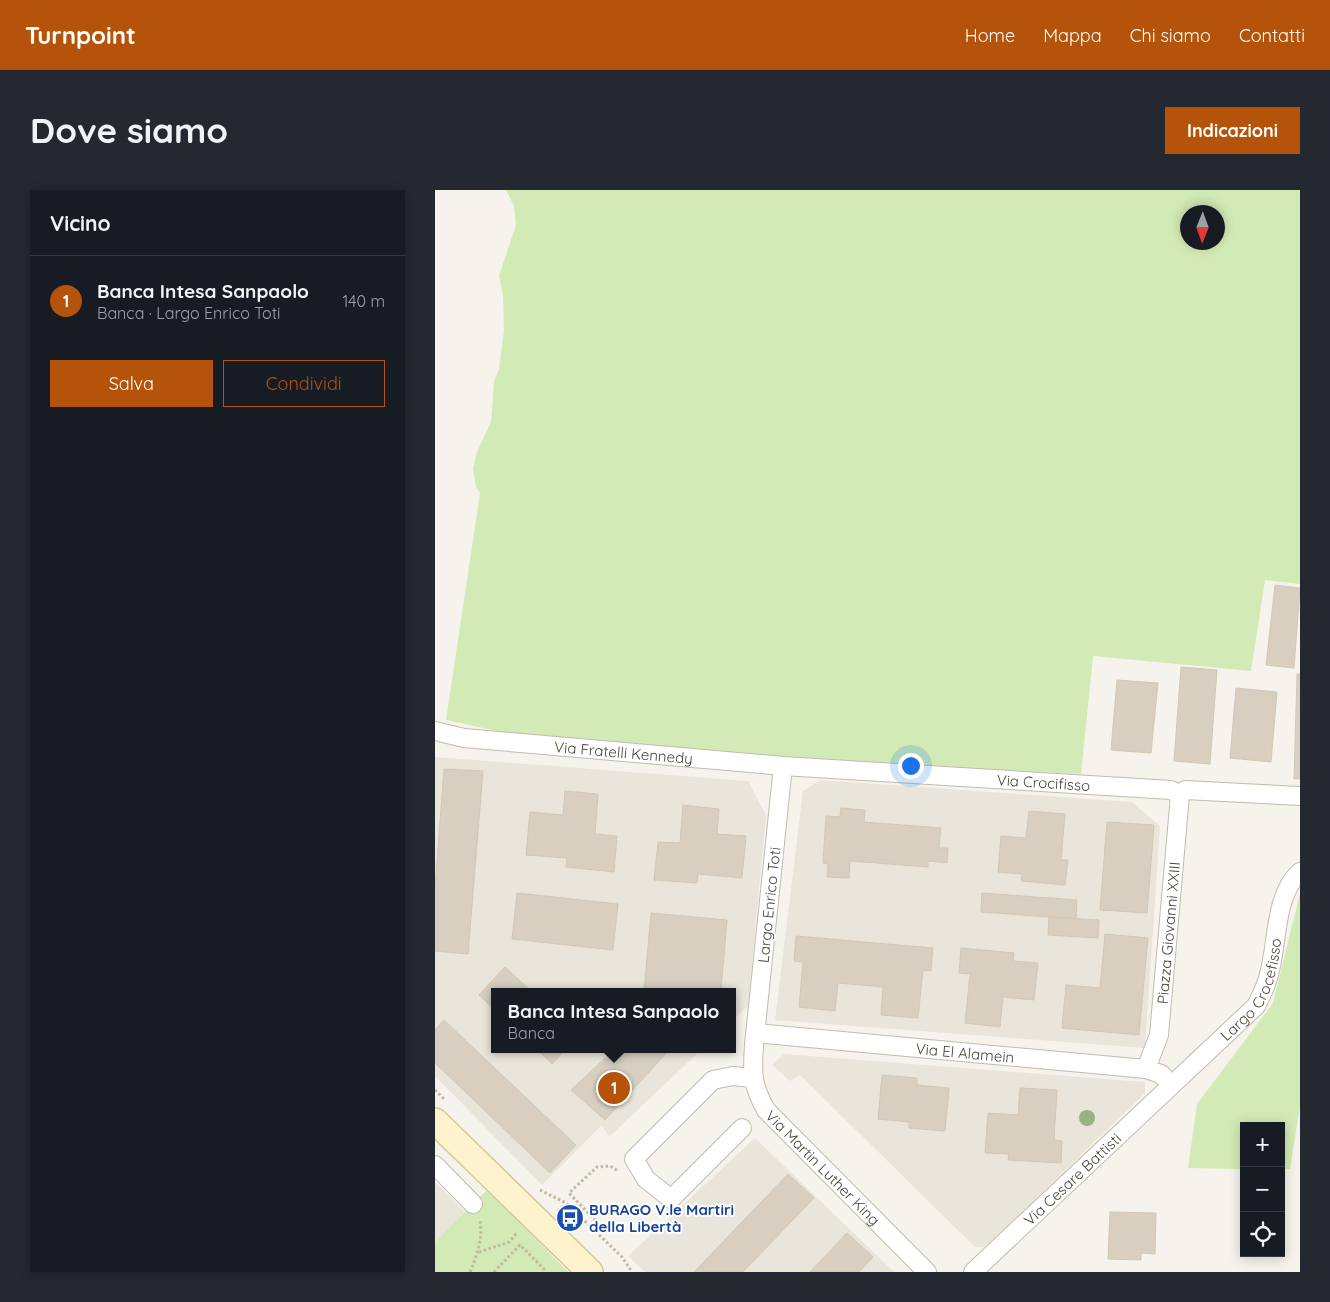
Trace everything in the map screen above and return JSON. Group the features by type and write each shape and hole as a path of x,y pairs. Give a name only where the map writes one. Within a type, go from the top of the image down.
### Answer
{"street":[{"name":"Via Fratelli Kennedy","path":"435,731 464,738"},
{"name":"Via Fratelli Kennedy","path":"435,738 464,738 783,766"},
{"name":"Via Crocifisso","path":"783,766 1171,790 1180,795 1185,790 1300,796"},
{"name":"Largo Enrico Toti","path":"754,1039 783,766"},
{"name":"Piazza Giovanni XXIII","path":"1146,1069 1159,1035 1180,795"},
{"name":"Largo Crocefisso","path":"1171,1085 1256,1006 1269,974 1281,906 1295,877 1300,872"},
{"name":"Via El Alamein","path":"754,1039 1146,1069 1161,1074 1171,1085"},
{"name":"Via Martin Luther King","path":"754,1039 752,1078 756,1093 766,1110 927,1272"},
{"path":"742,1128 671,1199 646,1179 633,1159 713,1080 733,1076 752,1078"},
{"name":"Via Cesare Battisti","path":"973,1272 1171,1085"},
{"path":"442,1113 532,1216 590,1272"},
{"path":"435,1165 473,1204"}],"path":[{"path":"435,1090 442,1113"},
{"path":"592,1228 597,1222 569,1194 587,1175 603,1165 610,1166 621,1174"},
{"path":"537,1188 566,1203 622,1257 632,1272"},
{"path":"470,1272 479,1252 482,1231 480,1215 473,1204"},
{"path":"479,1252 509,1242 532,1216"},
{"path":"494,1272 520,1245 546,1271"}],"shaded area":[{"path":"435,757 748,781 766,815 748,1006 736,1017 736,988 491,988 491,1053 698,1053 609,1137 602,1125 542,1185 435,1076"},
{"path":"820,780 1132,802 1160,826 1145,1048 775,1020 803,791"},
{"path":"784,1054 1145,1082 1145,1093 986,1247 975,1247 800,1075 790,1081 772,1065"},
{"path":"755,1138 894,1272 645,1272 628,1256"},
{"path":"435,1182 465,1212 435,1242"}],"green space":[{"path":"506,190 1300,190 1300,584 1265,580 1251,671 1093,656 1081,774 858,764 572,739 535,739 446,720 480,493 476,487 473,469 477,452 491,422 494,382 499,369 504,331 503,295 499,276 516,225 514,206"},
{"path":"1300,893 1300,1106 1290,1169 1285,1169 1285,1122 1240,1122 1240,1169 1188,1168 1197,1104 1273,1003"},
{"path":"487,1190 568,1272 435,1272 435,1242"}],"building":[{"path":"1275,585 1300,588 1294,668 1266,665"},
{"path":"1181,667 1217,670 1210,764 1174,761"},
{"path":"1297,674 1300,674 1300,779 1294,779"},
{"path":"1117,680 1158,683 1151,753 1111,750"},
{"path":"1236,688 1277,692 1271,762 1230,758"},
{"path":"444,769 483,771 468,954 435,951 435,887"},
{"path":"565,791 598,794 595,834 617,836 614,872 566,867 567,858 526,855 530,812 563,815"},
{"path":"683,805 719,809 717,834 746,836 742,878 698,874 697,883 654,880 658,842 680,843"},
{"path":"841,808 865,810 864,822 941,828 939,848 948,848 947,863 928,861 928,867 850,861 849,878 827,877 828,864 823,863 826,816 840,817"},
{"path":"1029,811 1065,814 1061,860 1068,860 1065,885 1021,881 1022,874 998,872 1001,836 1026,838"},
{"path":"1107,822 1154,825 1147,913 1100,910"},
{"path":"517,893 618,904 613,950 512,939"},
{"path":"982,893 1077,900 1076,919 981,912"},
{"path":"651,913 727,920 721,988 644,988"},
{"path":"1049,917 1099,920 1098,938 1048,935"},
{"path":"1105,934 1148,938 1139,1035 1062,1028 1066,985 1100,988"},
{"path":"796,936 933,948 931,971 923,970 918,1018 881,1015 883,987 838,983 835,1011 799,1007 803,962 794,961"},
{"path":"961,948 1014,953 1013,961 1038,963 1034,1000 1003,997 1000,1027 965,1023 970,974 959,973"},
{"path":"505,967 528,988 491,988 491,1006 479,995"},
{"path":"444,1020 576,1145 550,1173 435,1063 435,1030"},
{"path":"541,1053 562,1053 552,1064"},
{"path":"611,1053 666,1053 605,1120 571,1090"},
{"path":"882,1075 917,1078 917,1085 949,1088 945,1131 909,1128 909,1122 878,1119"},
{"path":"1020,1088 1057,1090 1054,1140 1062,1141 1061,1163 1008,1160 1009,1154 985,1153 988,1113 1018,1115"},
{"path":"788,1174 814,1198 743,1272 694,1272"},
{"path":"561,1208 568,1215 565,1218 558,1211"},
{"path":"1110,1212 1156,1213 1155,1254 1141,1253 1141,1260 1108,1259"},
{"path":"847,1233 873,1257 859,1272 810,1272"}],"place":[{"name":"Banca Intesa Sanpaolo","path":"614,1088"},
{"name":"BURAGO V.le Martiri della Libertà","path":"570,1218"}]}
